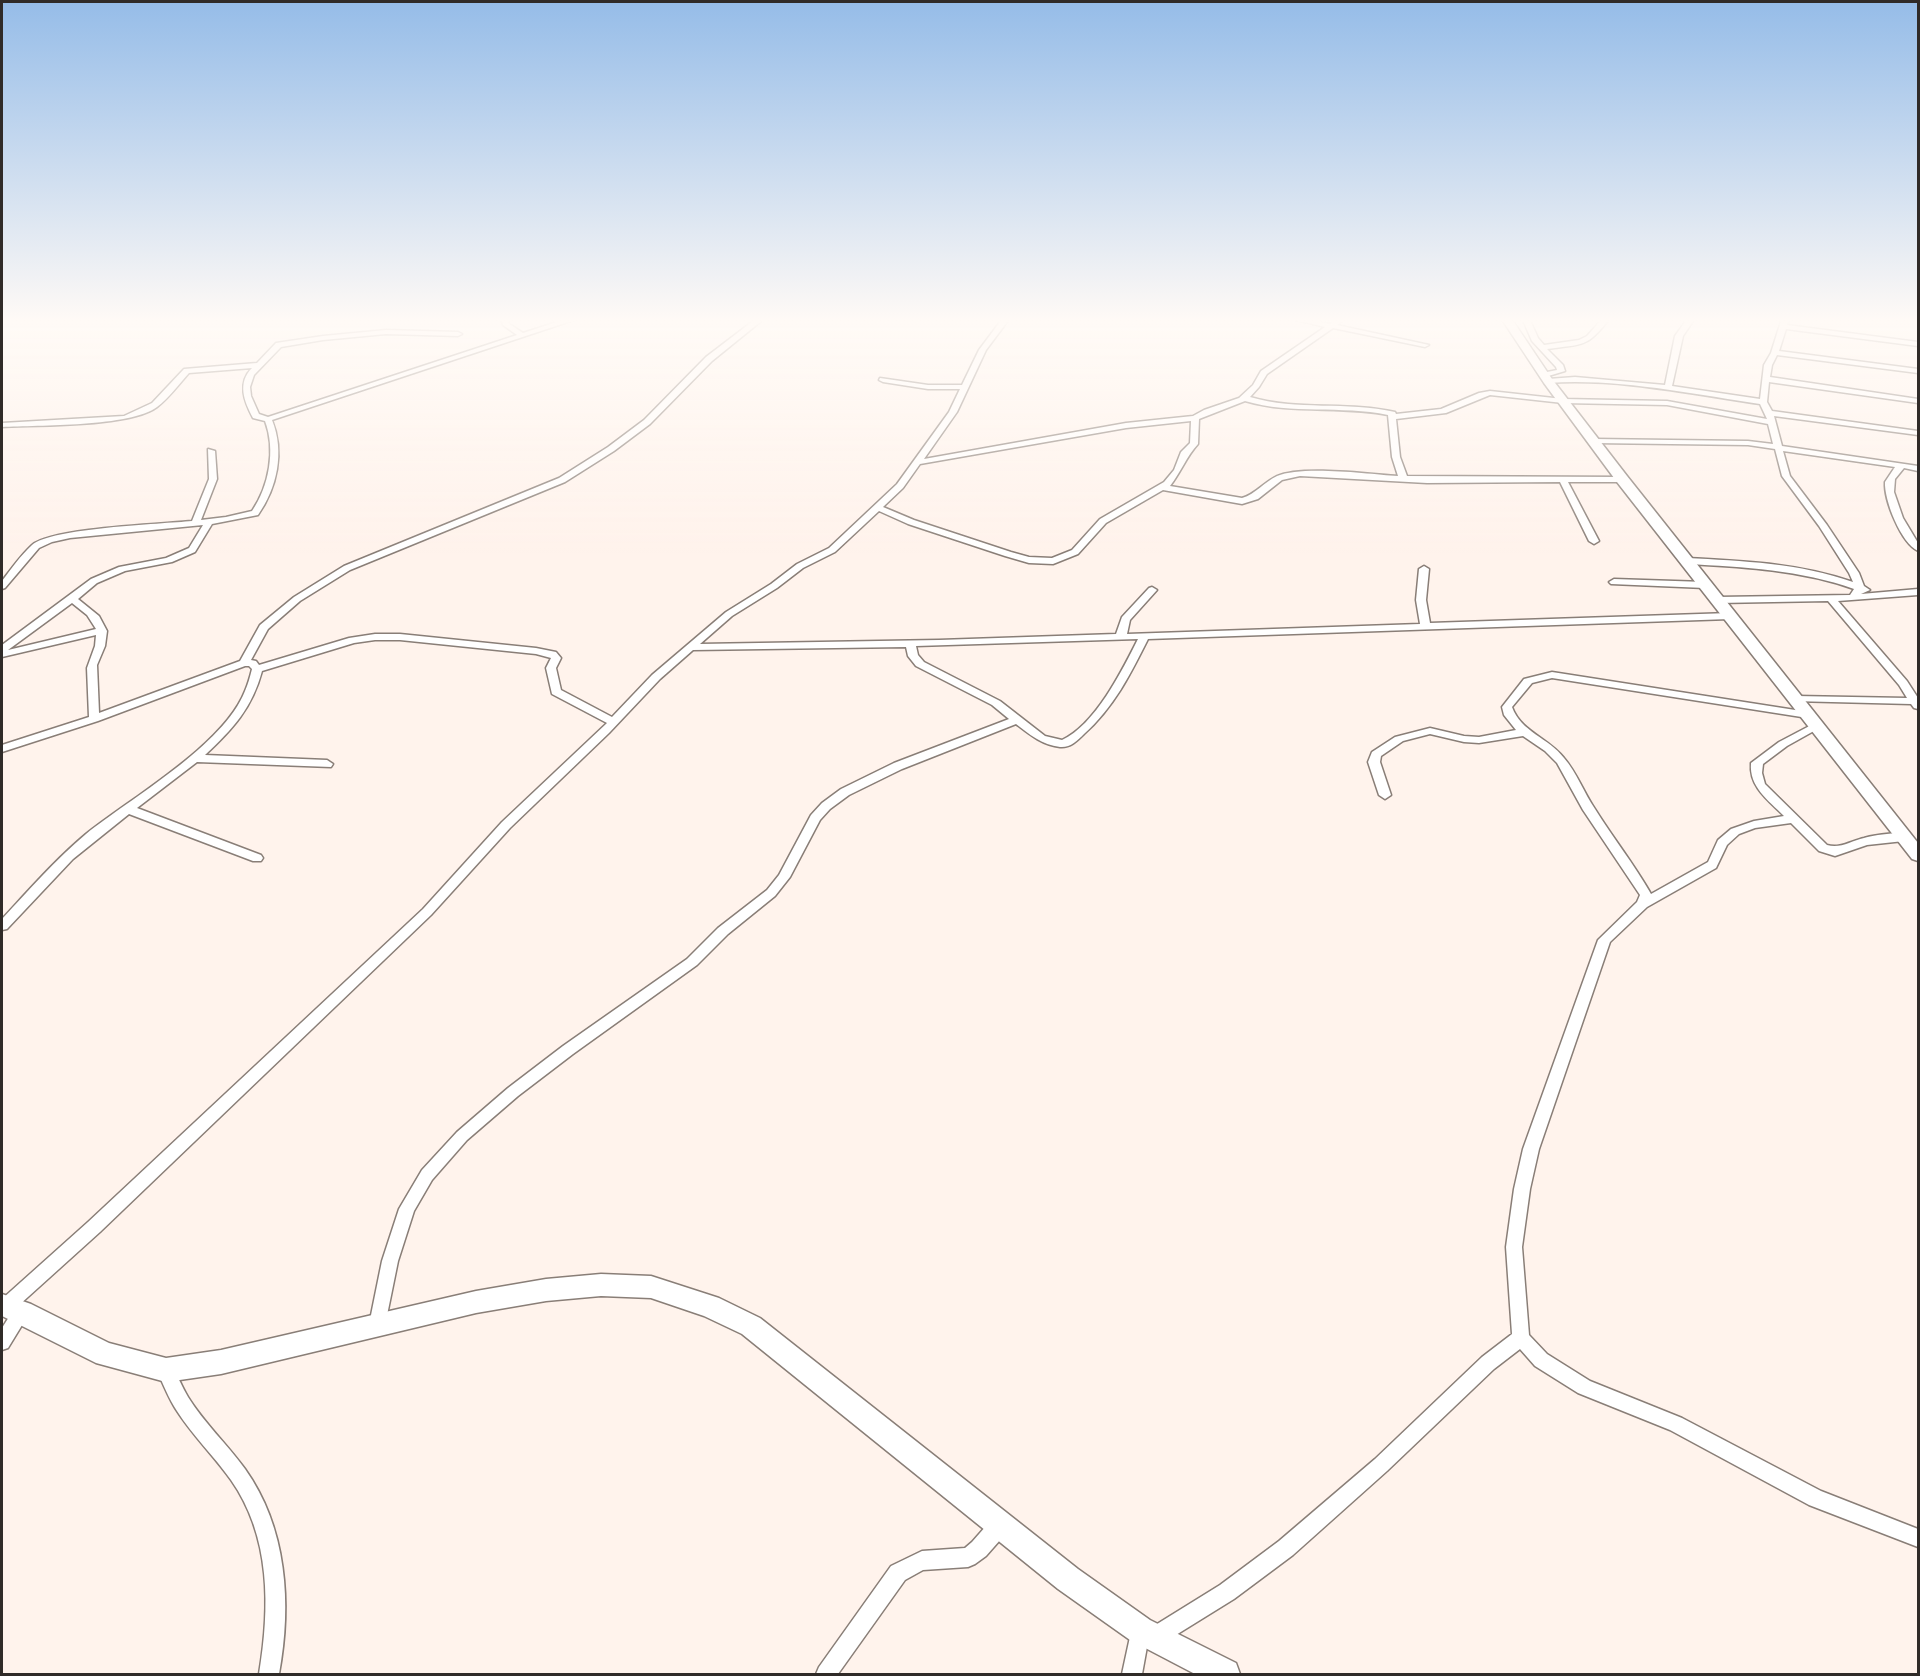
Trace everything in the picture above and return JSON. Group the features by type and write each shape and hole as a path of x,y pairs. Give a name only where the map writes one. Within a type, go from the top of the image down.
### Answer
{"main road":[{"path":"1559,396 1705,585 1910,839 1918,855"},
{"path":"9,1308 105,1354 166,1370 221,1362 476,1302 546,1290 602,1285 651,1287 710,1306 752,1326 1068,1579 1147,1634 1224,1674"}],"street":[{"path":"2,425 125,418 145,411 163,396"},
{"path":"247,396 256,416 268,420 340,396"},
{"path":"244,663 264,627 297,598 347,568 562,480 612,449 647,422 672,396"},
{"path":"2,1342 9,1308 410,928 506,825 614,722 656,677 729,614 774,586 800,566 832,550 900,486 953,412 961,396"},
{"path":"1393,417 1437,413 1459,406 1477,396"},
{"path":"1529,396 1563,401 1667,403 1918,433"},
{"path":"1724,396 1763,402"},
{"path":"1764,396 1763,402 1786,476 1823,525 1854,573 1858,592"},
{"path":"1885,396 1918,401"},
{"path":"918,462 1007,448 1100,429 1195,418 1225,405 1247,399 1267,404 1392,414 1396,457 1403,478"},
{"path":"877,507 911,522 1008,554 1029,560 1053,561 1075,552 1103,521 1162,487 1178,470 1185,452 1194,444 1195,418"},
{"path":"2,586 36,546 49,540 70,535 250,516 258,510 274,468 272,433 268,420"},
{"path":"1594,441 1710,441 1777,447 1918,468"},
{"path":"195,523 213,479 211,451"},
{"path":"1902,465 1891,477 1889,488 1897,516 1918,548"},
{"path":"1162,487 1242,501 1255,497 1279,478 1289,475 1622,479"},
{"path":"1563,480 1594,541"},
{"path":"2,649 94,581 122,569 168,560 192,550 209,522"},
{"path":"1687,561 1805,572 1842,580 1858,592"},
{"path":"1424,569 1421,600 1425,625"},
{"path":"1614,582 1705,585"},
{"path":"1120,636 1125,619 1152,590"},
{"path":"1718,600 1830,598 1858,592 1876,594 1918,592"},
{"path":"1830,598 1917,702"},
{"path":"72,599 93,612 102,631 100,646 92,665 94,719"},
{"path":"693,647 910,644 1730,616"},
{"path":"2,654 102,631"},
{"path":"910,644 913,656 920,664 986,698 1018,719 1041,738 1055,744 1069,741 1099,715 1124,677 1145,635"},
{"path":"257,669 353,640 375,637 400,637 536,651 552,654 556,658 551,668 556,692 614,722"},
{"path":"2,749 94,719 244,663 252,663 257,669 256,681 228,726 195,758 91,836 2,926"},
{"path":"1643,904 1646,895 1587,807 1575,780 1556,755 1509,718 1507,707 1528,681 1552,675 1813,720"},
{"path":"1796,699 1917,702"},
{"path":"377,1325 390,1261 407,1209 427,1175 462,1136 513,1092 568,1050 692,962 723,931 771,893 784,877 815,818 826,806 845,792 888,770 1018,719"},
{"path":"1813,720 1757,763 1756,773 1760,785 1823,848 1835,852 1866,841 1910,839"},
{"path":"1385,795 1374,762 1376,754 1399,739 1430,731 1479,740 1524,732"},
{"path":"195,758 327,764"},
{"path":"128,809 257,858"},
{"path":"1792,819 1758,823 1731,833 1722,843 1718,857 1712,865 1643,904 1604,940 1531,1149 1522,1189 1514,1247 1521,1338 1541,1360 1584,1387 1676,1424 1816,1498 1918,1538"},
{"path":"1132,1674 1147,1634 1227,1592 1286,1548 1381,1465 1488,1363 1521,1338"},
{"path":"166,1370 182,1402 244,1483 260,1511 270,1540 274,1585 275,1646 269,1674"},
{"path":"826,1674 898,1573 922,1562 968,1557 979,1550 1001,1524"}]}
